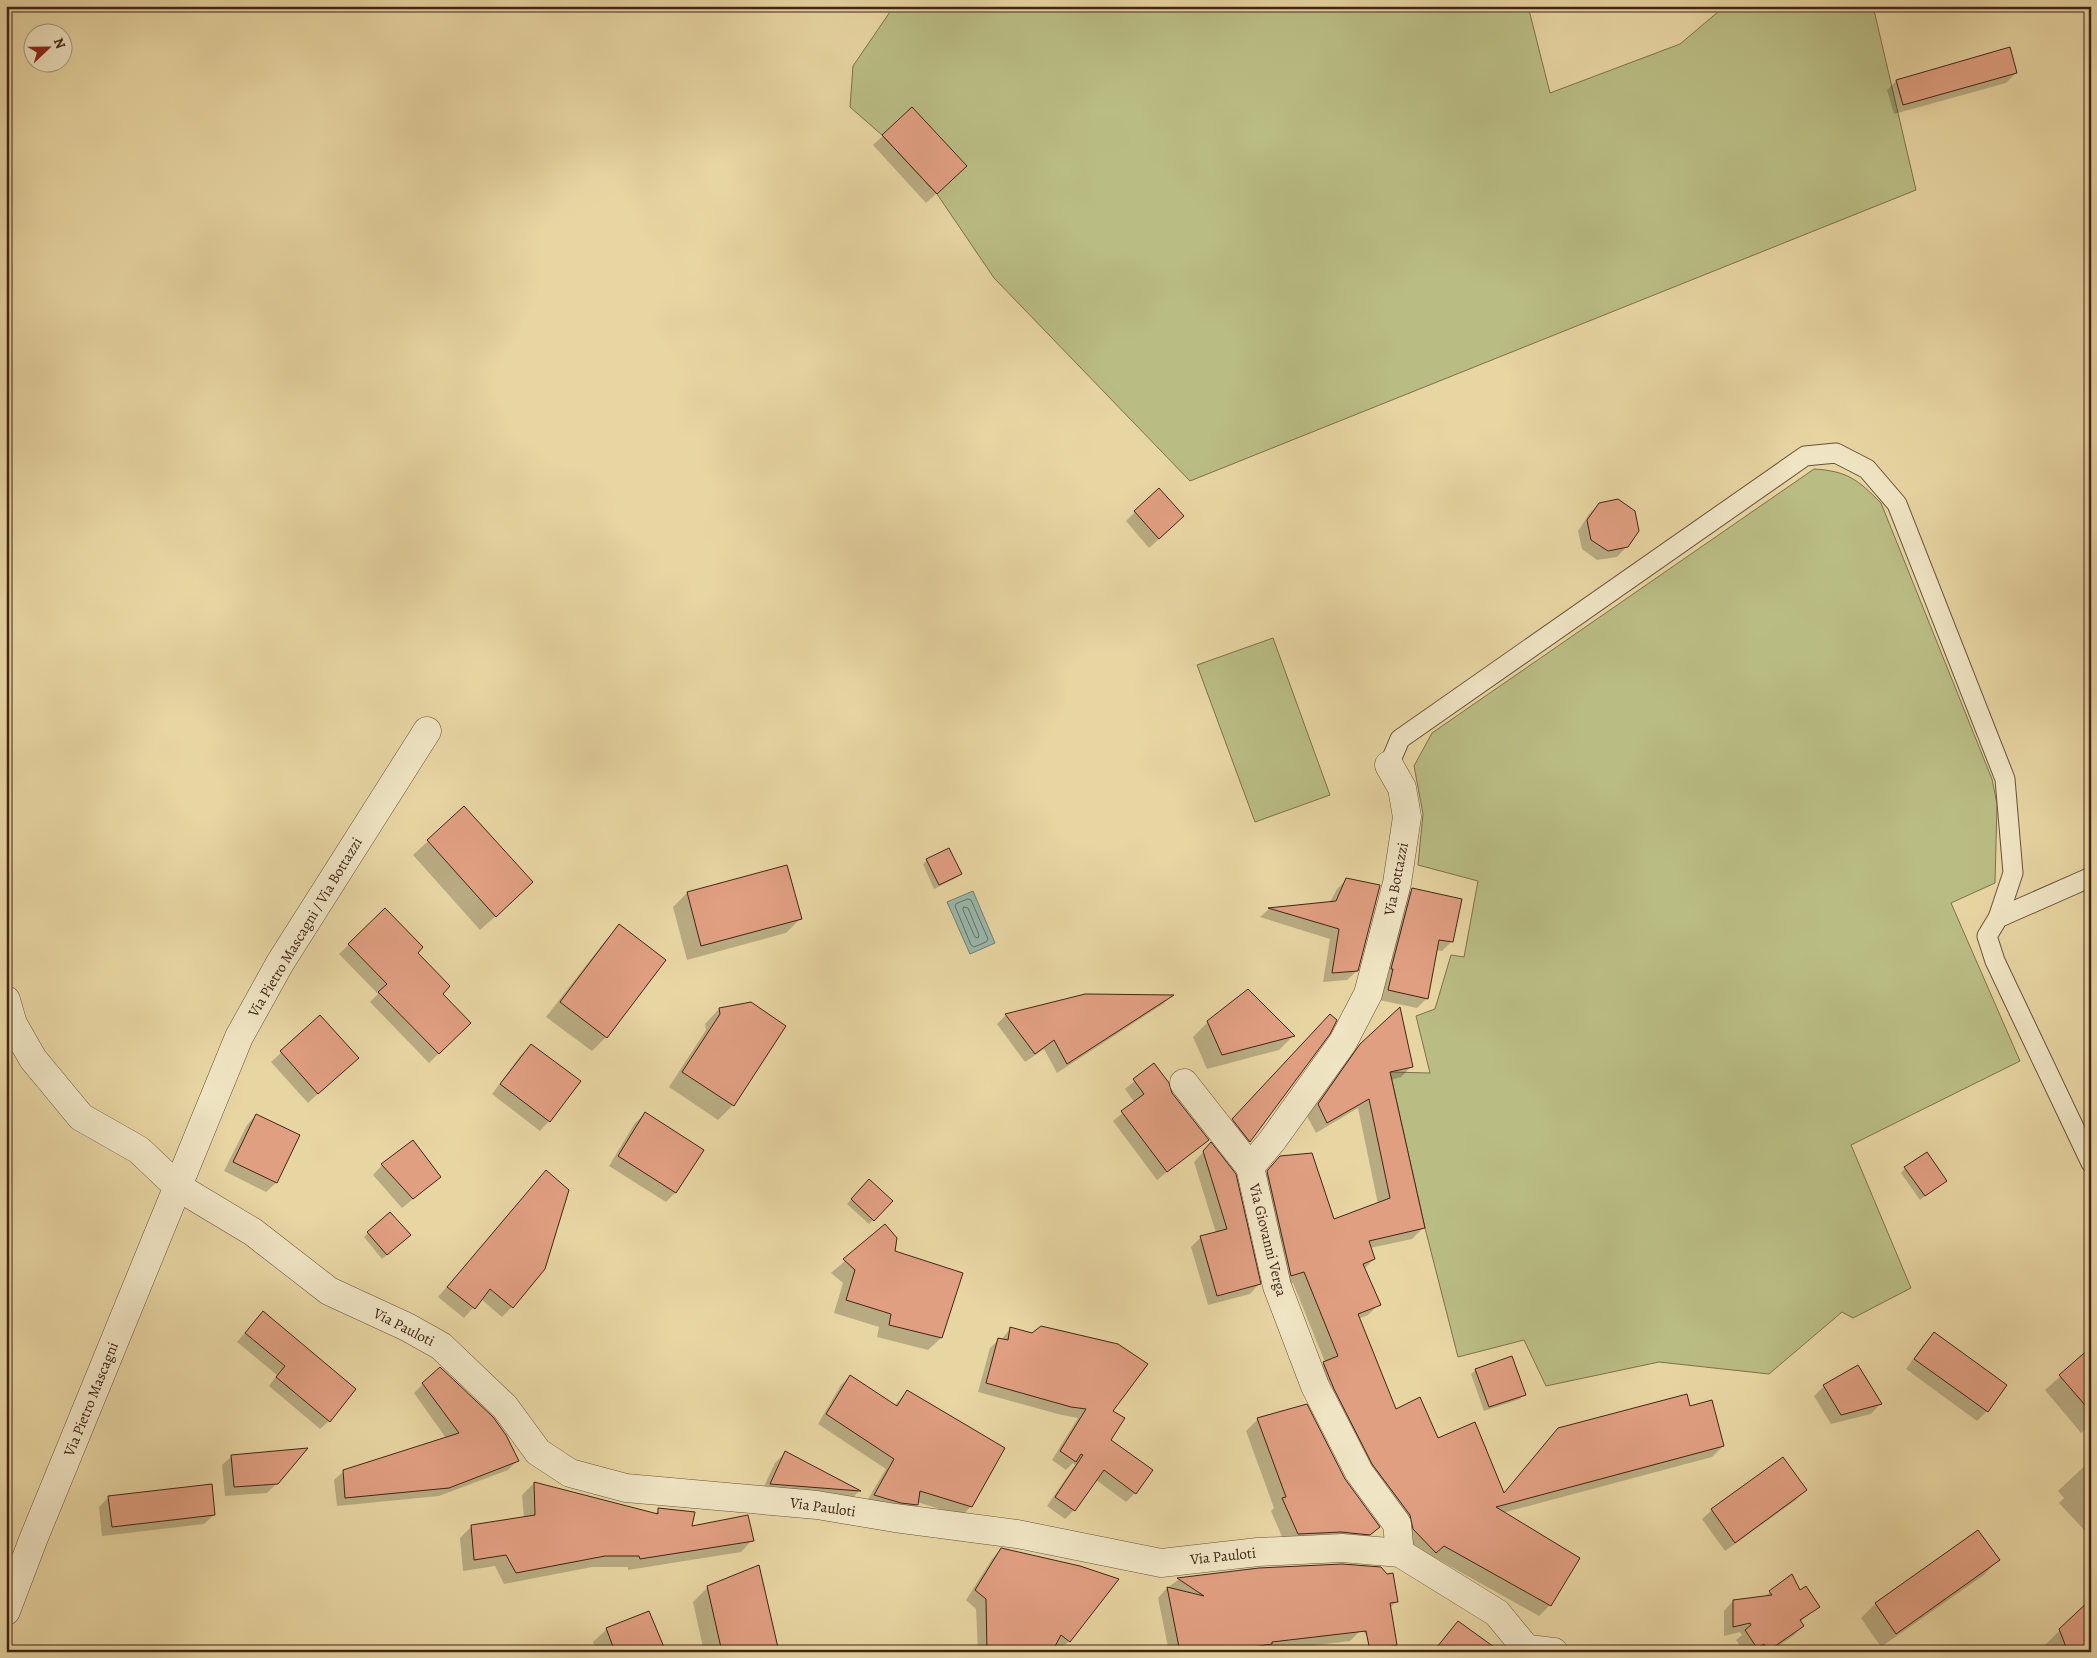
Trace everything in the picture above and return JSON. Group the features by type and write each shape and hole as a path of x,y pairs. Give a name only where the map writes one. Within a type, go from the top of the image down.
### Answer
{"street":[{"name":"Via Pietro Mascagni / Via Bottazzi","path":"178,1187 239,1037 280,963 427,731"},
{"name":"Via Bottazzi","path":"1368,994 1397,883 1407,816 1402,788 1389,764"},
{"name":"Via Giovanni Verga","path":"1368,994 1343,1042 1250,1168 1277,1286 1315,1386 1359,1472 1397,1524 1400,1553"},
{"name":"Via Pauloti","path":"8,1017 33,1059 81,1117 139,1150 178,1187 253,1232 329,1291 406,1327 441,1346 505,1407 538,1452 570,1473 626,1488 817,1505 895,1518 1017,1534 1161,1563 1258,1552 1314,1549 1342,1548 1400,1553 1496,1613 1528,1651"},
{"path":"1184,1083 1250,1168"},
{"name":"Via Pietro Mascagni","path":"6,1611 36,1531 178,1187"},
{"path":"1528,1651 1554,1652"}],"lane":[{"path":"1389,764 1400,739 1805,456 1836,453 1867,469 1897,504 2005,779 2013,873 1998,918 1987,936 1995,961 2091,1163"},
{"path":"1998,918 2091,876"}],"green space":[{"path":"894,6 1528,6 1550,93 1680,44 1725,6 1873,6 1916,190 1190,481 994,278 937,194 882,135 850,107 853,66"},
{"path":"1814,469 1836,472 1852,478 1866,488 1881,503 1992,779 1997,804 1995,883 1951,903 2020,1061 1851,1145 1911,1288 1853,1318 1842,1312 1769,1374 1659,1362 1546,1386 1524,1340 1458,1357 1425,1228 1390,1072 1430,1073 1416,1016 1435,1009 1451,955 1464,957 1478,881 1418,865 1423,814 1414,766 1432,733"},
{"path":"1273,638 1330,795 1255,822 1197,665"}],"water":[{"path":"973,891 995,943 970,954 947,902"}],"building":[{"path":"2010,47 2017,73 1903,105 1896,80"},
{"path":"912,107 967,166 937,194 882,135"},
{"path":"1159,488 1184,516 1159,539 1134,511"},
{"path":"1618,499 1635,511 1639,531 1628,547 1608,551 1591,540 1587,520 1599,503"},
{"path":"464,806 533,882 496,917 427,840"},
{"path":"949,848 962,874 939,885 926,859"},
{"path":"787,865 802,919 701,946 687,892"},
{"path":"1346,878 1380,885 1358,971 1332,973 1339,929 1268,908 1336,901"},
{"path":"1412,888 1462,899 1453,942 1439,940 1428,999 1388,990 1393,969 1391,969"},
{"path":"385,908 423,947 418,953 450,986 443,994 471,1023 439,1054 378,992 387,984 348,944"},
{"path":"619,924 666,960 607,1038 560,1002"},
{"path":"1248,989 1295,1036 1222,1055 1207,1021"},
{"path":"1085,994 1174,995 1067,1064 1054,1040 1035,1054 1005,1014"},
{"path":"751,1002 786,1026 734,1106 682,1072 720,1014 719,1008"},
{"path":"1400,1007 1413,1067 1390,1072 1425,1228 1369,1241 1375,1259 1363,1264 1381,1305 1358,1314 1396,1409 1420,1397 1438,1438 1475,1422 1504,1493 1558,1428 1687,1394 1690,1406 1712,1400 1724,1446 1496,1507 1580,1558 1551,1606 1444,1546 1436,1553 1413,1529 1410,1515 1372,1464 1334,1389 1323,1362 1338,1356 1304,1272 1291,1276 1267,1171 1280,1156 1312,1153 1334,1219 1390,1198 1369,1099 1327,1123 1318,1104 1360,1044"},
{"path":"1330,1014 1337,1020 1330,1034 1250,1142 1232,1119"},
{"path":"320,1015 359,1058 318,1094 280,1051"},
{"path":"531,1044 581,1081 550,1122 500,1084"},
{"path":"1154,1063 1169,1083 1172,1093 1209,1140 1167,1172 1121,1111 1144,1094 1133,1079"},
{"path":"645,1112 704,1150 676,1193 618,1156"},
{"path":"256,1114 300,1135 277,1183 233,1162"},
{"path":"413,1140 441,1177 413,1199 381,1164"},
{"path":"1211,1142 1236,1174 1261,1284 1217,1296 1200,1236 1227,1229 1203,1151"},
{"path":"1927,1152 1947,1181 1925,1196 1904,1167"},
{"path":"546,1170 569,1190 545,1269 513,1308 490,1289 475,1309 447,1287"},
{"path":"869,1179 893,1201 874,1221 851,1199"},
{"path":"390,1212 411,1235 387,1255 367,1232"},
{"path":"885,1224 897,1238 895,1251 963,1273 942,1338 889,1325 891,1314 846,1300 855,1270 843,1259"},
{"path":"263,1311 356,1389 330,1422 276,1377 285,1366 245,1333"},
{"path":"1041,1326 1118,1344 1148,1364 1113,1411 1125,1418 1111,1440 1153,1470 1136,1494 1104,1470 1075,1511 1055,1497 1083,1455 1081,1454 1076,1462 1060,1451 1086,1409 1071,1407 986,1383 998,1338 1008,1340 1010,1327 1032,1333"},
{"path":"1934,1332 2007,1385 1988,1412 1914,1359"},
{"path":"2091,1347 2091,1412 2059,1375"},
{"path":"1512,1356 1526,1395 1489,1407 1475,1369"},
{"path":"1858,1365 1882,1404 1841,1415 1823,1385"},
{"path":"440,1367 493,1417 506,1435 519,1461 449,1488 345,1498 343,1470 459,1433 422,1383"},
{"path":"850,1375 897,1406 907,1390 1005,1448 972,1507 920,1491 918,1505 901,1503 874,1495 894,1459 826,1414"},
{"path":"1307,1404 1345,1479 1380,1527 1370,1535 1341,1532 1298,1534 1282,1498 1286,1497 1257,1418"},
{"path":"308,1448 278,1484 234,1487 231,1455"},
{"path":"785,1451 861,1491 770,1484"},
{"path":"1783,1457 1807,1490 1735,1543 1711,1509"},
{"path":"534,1482 658,1514 658,1508 695,1512 692,1526 748,1515 754,1541 640,1559 639,1556 605,1556 516,1573 506,1555 474,1560 471,1525 535,1515"},
{"path":"212,1484 215,1515 112,1527 108,1496"},
{"path":"1978,1530 2000,1560 1896,1634 1875,1603"},
{"path":"1001,1548 1080,1566 1119,1579 1070,1642 1061,1635 1052,1652 987,1652 986,1599 975,1590"},
{"path":"1342,1564 1381,1567 1387,1574 1393,1573 1398,1602 1390,1603 1397,1645 1370,1651 1366,1631 1272,1642 1272,1644 1219,1652 1180,1652 1167,1587 1204,1596 1177,1578 1259,1568"},
{"path":"759,1565 779,1652 722,1652 707,1586"},
{"path":"1792,1574 1800,1590 1806,1586 1820,1607 1800,1620 1804,1626 1768,1651 1764,1644 1757,1648 1745,1630 1751,1625 1750,1623 1733,1627 1733,1600 1772,1595 1769,1591"},
{"path":"2091,1599 2091,1652 2068,1652 2059,1629"},
{"path":"649,1611 666,1652 615,1652 606,1628"},
{"path":"1458,1621 1501,1652 1433,1652"}]}
